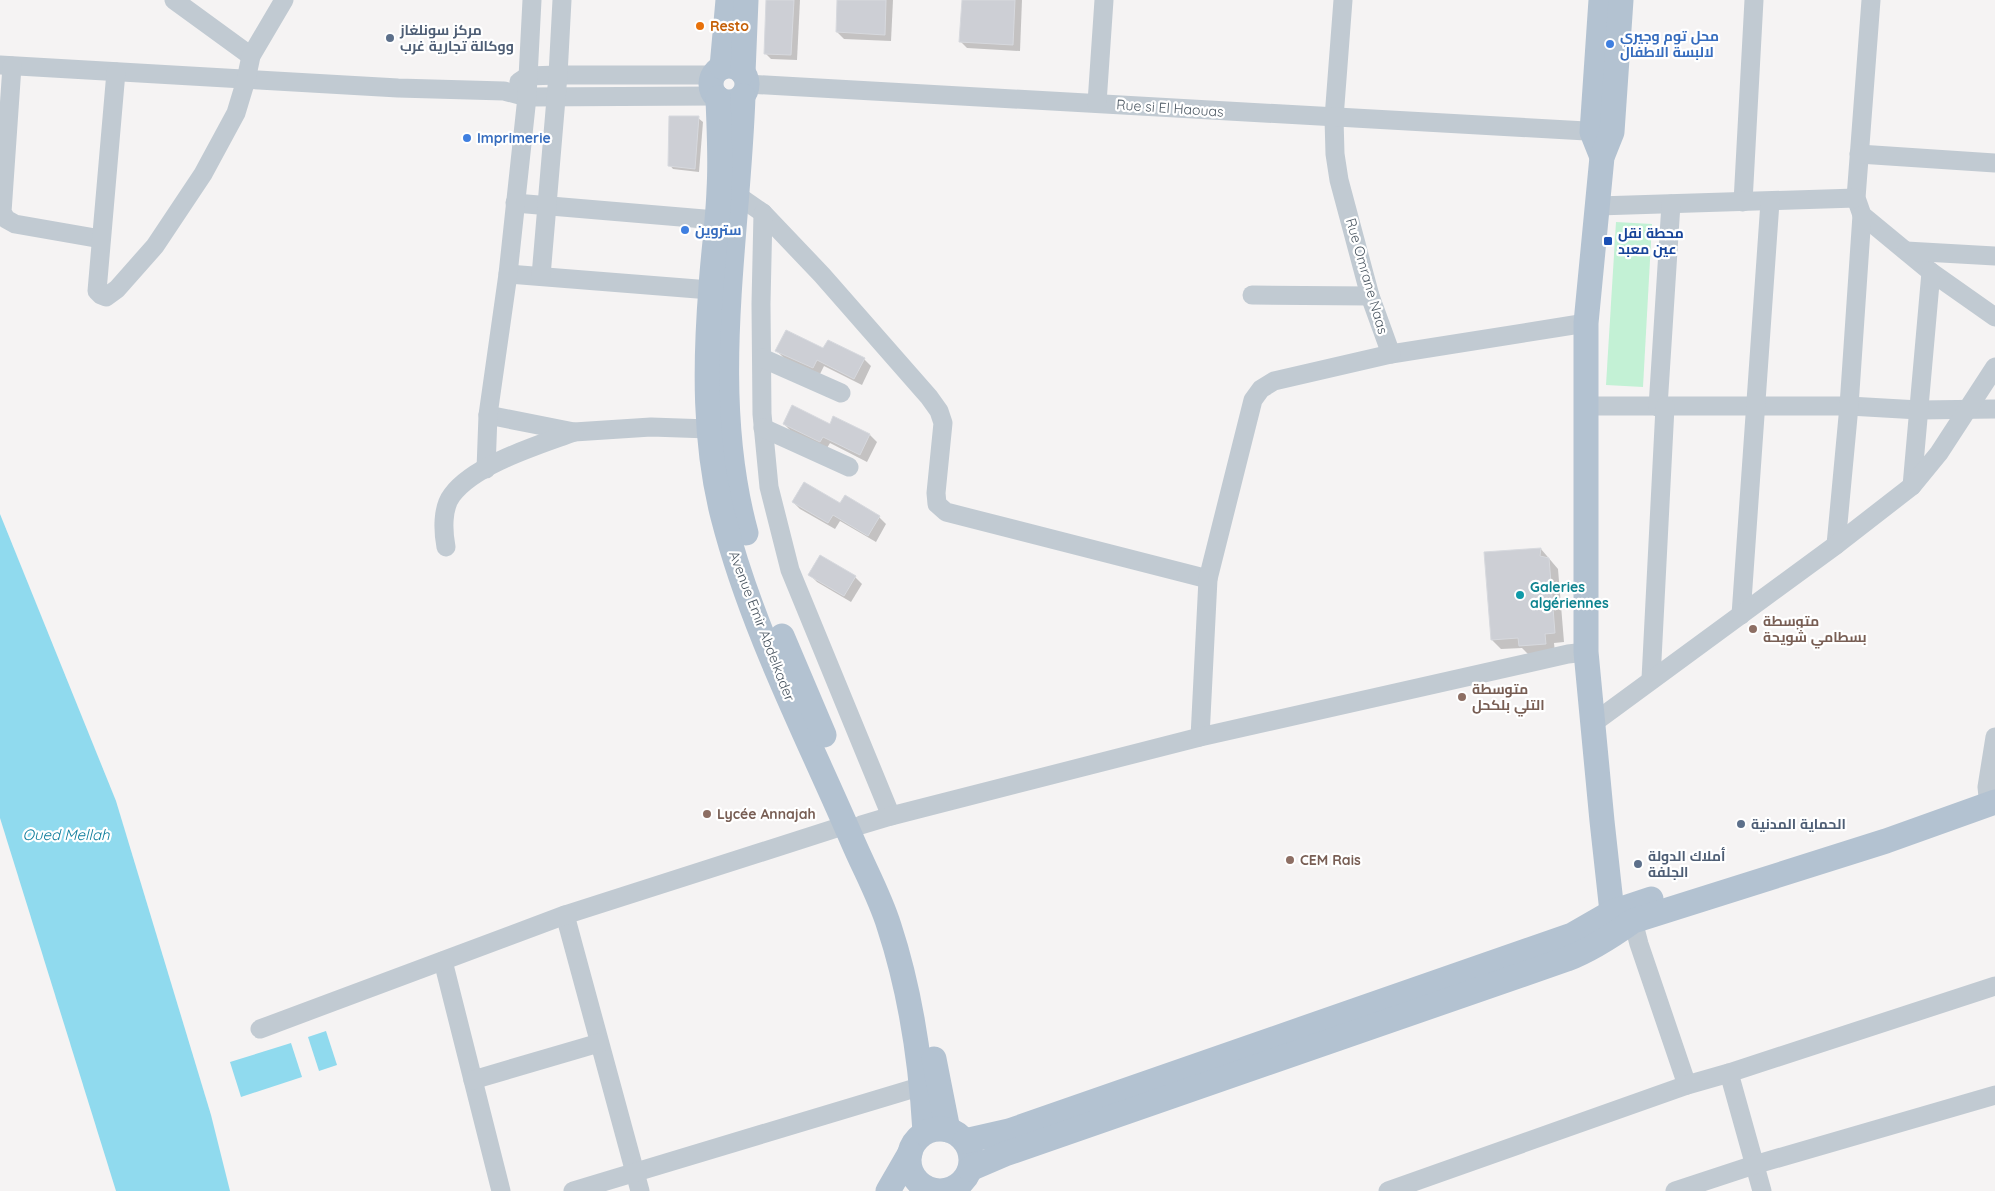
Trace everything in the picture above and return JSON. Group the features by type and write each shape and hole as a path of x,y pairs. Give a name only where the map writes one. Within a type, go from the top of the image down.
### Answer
{"main road":[{"name":"Avenue Emir Abdelkader","path":"728,0 727,428 739,508 752,558 889,925 910,1003 922,1086 946,1134"},
{"name":"Avenue Emir Abdelkader","path":"729,84 746,0"},
{"path":"1601,0 1602,157 1586,323 1586,652 1592,724 1620,922"},
{"path":"1602,132 1621,0"},
{"name":"Avenue Emir Abdelkader","path":"728,194 716,220 710,290 708,368 709,429 723,515 735,557 758,622 791,702 892,902 921,984 946,1134"},
{"path":"888,1191 913,1145 946,1134 1009,1132 1572,935 1620,922 1991,796"},
{"path":"970,1169 1005,1154 1567,959 1585,952 1620,922"},
{"path":"910,1153 911,1171 916,1180 934,1190 959,1184 966,1178 970,1169 972,1159 970,1150 946,1134"}],"street":[{"path":"174,0 251,56"},
{"path":"116,72 97,291 101,295 106,296 117,289 155,246 204,174 236,113 251,56 284,0"},
{"path":"486,469 488,415 508,274 527,97 532,0"},
{"path":"541,276 558,75 562,0"},
{"path":"1097,103 1104,0"},
{"name":"Rue Omrane Naas","path":"1343,0 1334,118 1334,154 1339,180 1370,296 1391,354"},
{"path":"1743,202 1754,0"},
{"path":"1836,545 1849,406 1859,206 1859,154 1871,0"},
{"path":"101,240 15,224 6,218 2,212 6,65 398,88 504,91 527,97 729,84"},
{"path":"504,91 528,76 558,75 729,84"},
{"name":"Rue si El Haouas","path":"729,84 1602,132"},
{"path":"1859,154 1995,163"},
{"path":"728,194 763,213 822,275 930,397 940,411 943,424 936,493 937,504 946,512 1208,579"},
{"path":"1598,206 1743,202 1859,206 1931,272 1995,317"},
{"path":"1741,615 1770,202"},
{"path":"515,203 716,220"},
{"path":"1651,679 1671,204"},
{"path":"763,213 763,428 769,487 790,570 891,816"},
{"path":"1906,251 1995,256"},
{"path":"1912,486 1931,272"},
{"path":"508,274 710,290"},
{"path":"1252,295 1370,296"},
{"path":"1200,737 1208,579 1253,400 1261,389 1274,381 1391,354 1586,323"},
{"path":"762,358 841,393"},
{"path":"1592,724 1836,545 1912,486 1939,453 1995,367"},
{"path":"1587,406 1849,406 1919,410 1995,410"},
{"path":"488,415 574,432 651,427 709,429"},
{"path":"763,428 849,467"},
{"path":"446,546 443,533 446,508 452,495 474,475 518,453 574,432"},
{"path":"260,1029 565,915 853,825 1200,737 1558,656 1586,652"},
{"path":"1991,796 1995,737"},
{"path":"565,915 640,1191"},
{"path":"1620,922 1639,944 1687,1085"},
{"path":"443,961 501,1191"},
{"path":"1388,1191 1687,1085 1995,986"},
{"path":"473,1080 600,1043"},
{"path":"1729,1073 1762,1191"},
{"path":"573,1191 922,1086"},
{"path":"1675,1191 1754,1165 1995,1095"}],"green space":[{"path":"1616,222 1652,224 1643,387 1606,385"}],"water":[{"name":"Oued Mellah","path":"0,514 116,801 211,1115 230,1191 116,1191 0,818"},
{"path":"326,1031 337,1065 319,1071 308,1037"},
{"path":"291,1043 302,1077 241,1097 230,1062"}],"building":[{"path":"766,0 794,0 791,55 764,54"},
{"path":"837,0 886,0 885,35 836,32"},
{"path":"962,0 1015,0 1013,45 959,42"},
{"path":"669,116 699,116 695,169 668,166"},
{"path":"786,330 823,348 828,340 865,358 854,379 817,360 813,368 775,351"},
{"path":"792,405 830,424 833,416 870,434 860,455 823,437 820,442 783,424"},
{"path":"804,482 840,503 845,495 880,516 868,536 833,515 828,523 792,502"},
{"name":"Galeries algériennes","path":"1541,548 1540,556 1549,558 1555,633 1545,634 1546,644 1519,646 1518,638 1491,640 1484,552"},
{"path":"820,555 856,576 844,596 808,575"}],"place":[{"name":"Resto","path":"700,26"},
{"name":"مركز سونلغاز ووكالة تجارية غرب","path":"390,38"},
{"name":"محل توم وجيري لالبسة الاطفال","path":"1610,44"},
{"name":"Imprimerie","path":"467,138"},
{"name":"ستروين","path":"685,230"},
{"name":"محطة نقل عين معبد","path":"1608,241"},
{"name":"Galeries algériennes","path":"1520,595"},
{"name":"متوسطة بسطامي شويحة","path":"1753,629"},
{"name":"متوسطة التلي بلكحل","path":"1462,697"},
{"name":"Lycée Annajah","path":"707,814"},
{"name":"الحماية المدنية","path":"1741,824"},
{"name":"CEM Rais","path":"1290,860"},
{"name":"أملاك الدولة الجلفة","path":"1638,864"}]}
